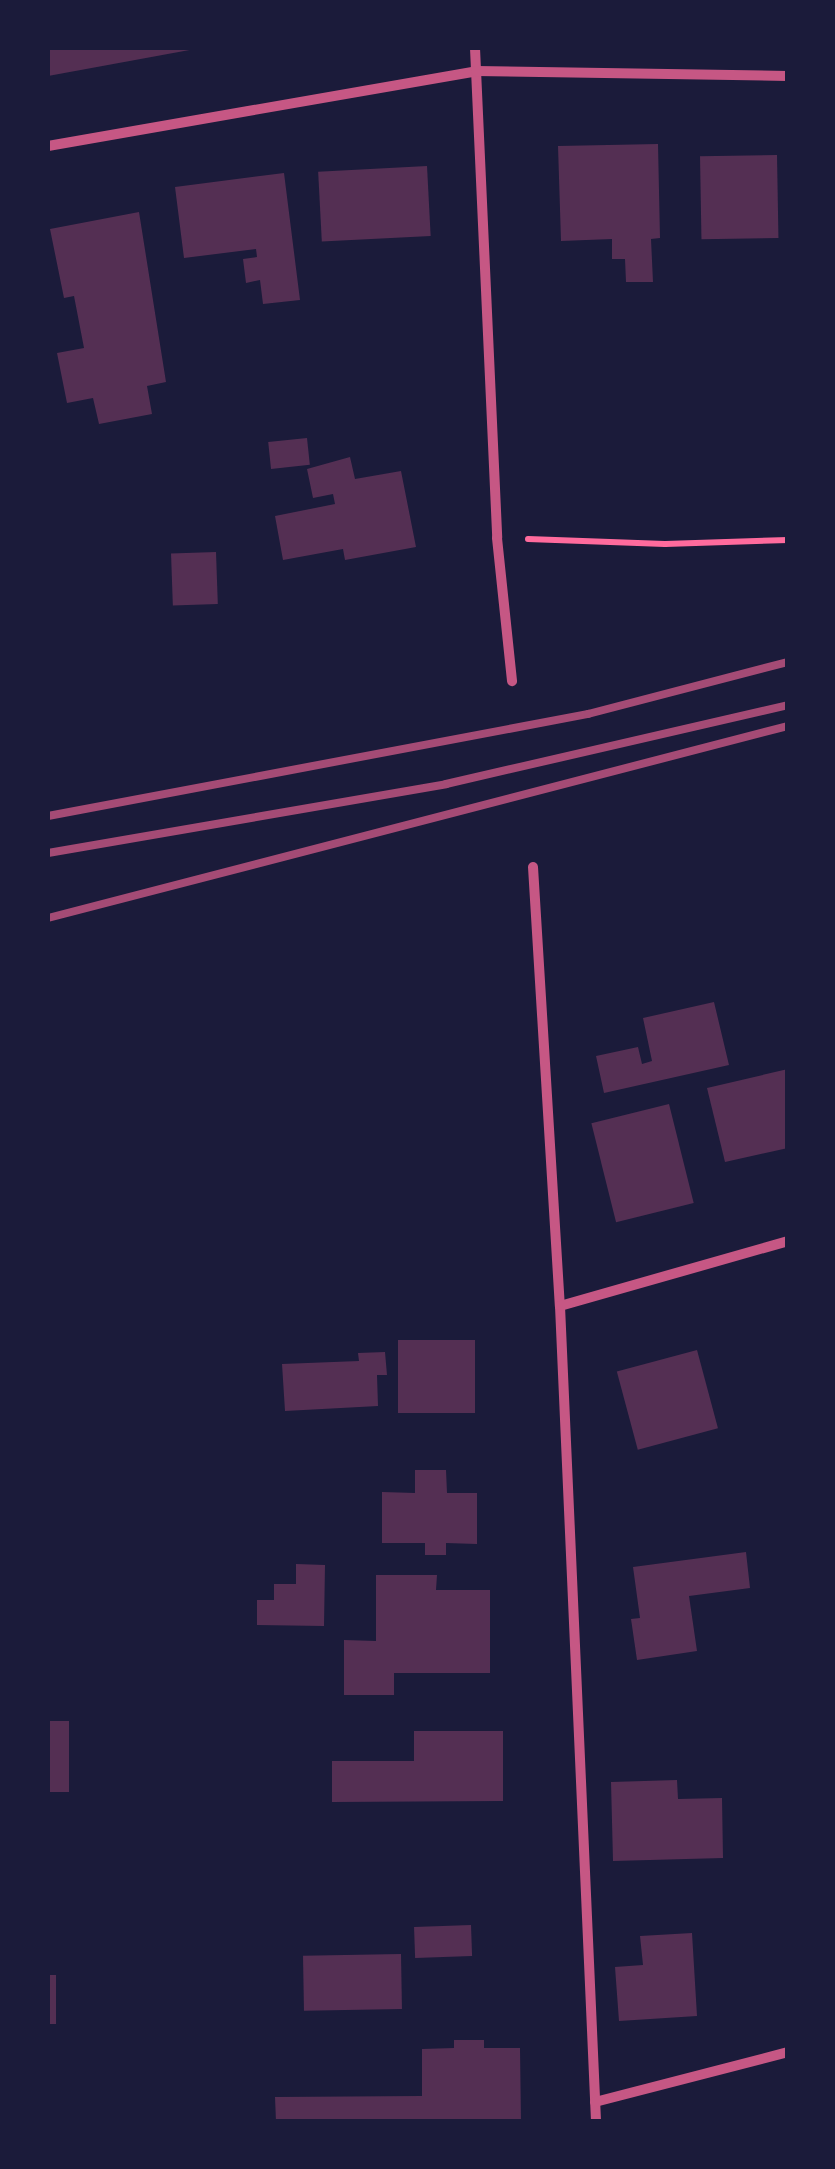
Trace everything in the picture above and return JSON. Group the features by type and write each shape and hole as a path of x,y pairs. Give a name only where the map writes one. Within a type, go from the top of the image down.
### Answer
{"street":[{"path":"476,48 497,538 512,681"},
{"path":"48,146 476,71 788,76"},
{"path":"533,867 560,1306 596,2122"},
{"path":"560,1306 788,1241"},
{"path":"596,2102 788,2052"}],"path":[{"path":"497,538 665,544 788,540"}],"building":[{"path":"48,48 195,48 195,49 48,76"},
{"path":"658,144 660,238 651,239 653,282 626,282 625,259 612,259 612,239 561,241 558,146"},
{"path":"777,155 778,238 701,239 700,156"},
{"path":"427,166 431,236 322,242 318,172"},
{"path":"284,173 300,300 263,304 260,280 246,283 243,259 257,257 256,249 184,258 175,187"},
{"path":"139,212 166,382 147,386 152,414 99,424 93,398 67,403 57,353 84,348 74,296 64,298 50,229"},
{"path":"307,438 310,465 271,469 268,442"},
{"path":"350,457 355,479 401,471 416,547 345,560 343,549 283,560 275,516 335,504 333,494 313,498 307,469"},
{"path":"216,552 218,604 173,606 171,554"},
{"path":"714,1002 729,1065 604,1093 596,1056 638,1047 642,1064 652,1061 643,1018"},
{"path":"788,1069 788,1148 725,1162 707,1088"},
{"path":"669,1104 694,1203 616,1222 591,1123"},
{"path":"398,1340 475,1340 475,1413 398,1413"},
{"path":"697,1350 718,1428 638,1450 617,1371"},
{"path":"385,1352 387,1375 377,1375 378,1406 285,1411 282,1364 359,1361 358,1353"},
{"path":"415,1470 446,1470 447,1493 477,1493 477,1544 446,1543 446,1555 425,1555 425,1543 382,1543 382,1492 415,1493"},
{"path":"746,1552 750,1588 689,1596 697,1651 637,1660 631,1619 640,1618 633,1567"},
{"path":"296,1564 325,1565 324,1626 257,1625 257,1600 274,1600 274,1584 296,1584"},
{"path":"376,1575 437,1575 436,1590 490,1590 490,1673 394,1673 394,1695 344,1695 344,1640 376,1641"},
{"path":"48,1721 69,1721 69,1792 48,1792"},
{"path":"414,1731 503,1731 503,1801 332,1802 332,1761 414,1761"},
{"path":"677,1780 678,1799 722,1798 723,1858 613,1861 611,1782"},
{"path":"471,1925 472,1956 415,1958 414,1927"},
{"path":"692,1933 697,2016 619,2021 615,1967 643,1965 640,1936"},
{"path":"401,1954 402,2009 304,2011 303,1956"},
{"path":"48,1975 56,1975 56,2024 48,2024"},
{"path":"454,2040 484,2040 484,2048 520,2048 521,2122 276,2122 275,2097 422,2096 422,2049 454,2048"}],"railway":[{"path":"48,816 588,714 788,662"},
{"path":"48,853 446,784 788,705"},
{"path":"48,918 788,726"}]}
